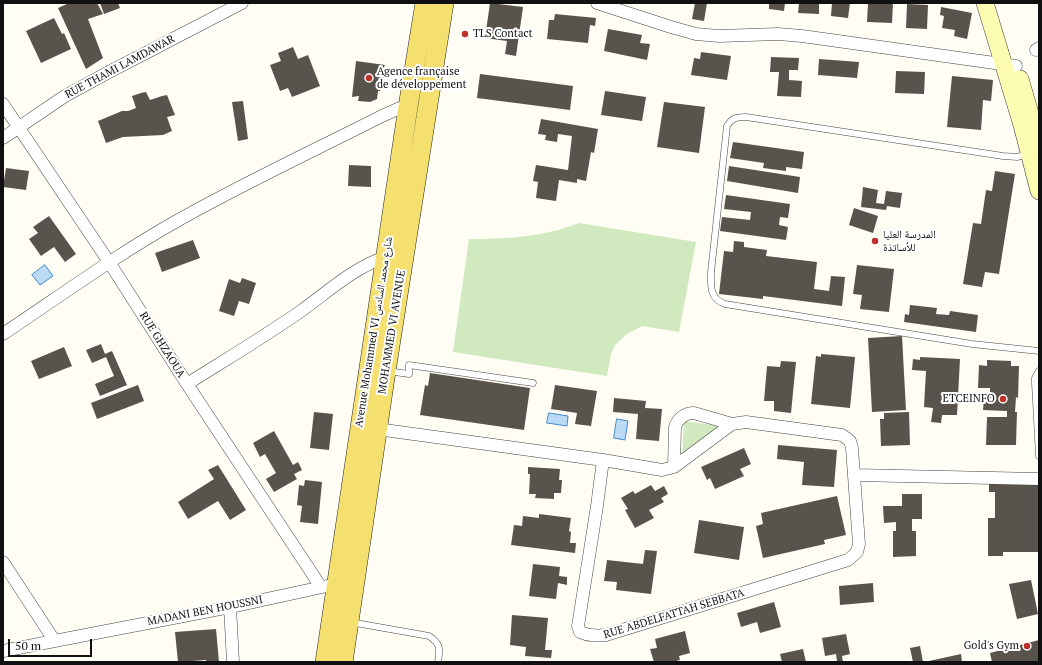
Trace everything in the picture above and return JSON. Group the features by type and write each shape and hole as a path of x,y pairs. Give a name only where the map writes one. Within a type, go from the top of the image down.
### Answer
{"main road":[{"name":"Avenue Mohammed VI شارع محمد السادس","path":"325,662 329,586 386,257 425,3"},
{"name":"MOHAMMED VI AVENUE","path":"343,662 386,370 444,3"},
{"path":"985,3 1031,122 1039,191"},
{"path":"997,3 1010,65"}],"street":[{"name":"RUE THAMI LAMDAWAR","path":"3,138 66,96 90,82 242,3"},
{"path":"598,3 696,34 719,36 778,34 802,36 1010,65"},
{"name":"RUE GHZAOUA","path":"3,104 109,262 187,384 329,586"},
{"path":"3,334 109,262 175,222 272,170 382,116 400,108 408,107"},
{"path":"187,384 299,312 361,269 386,257"},
{"path":"674,468 675,427 682,416 694,413 732,424"},
{"name":"RUE ABDELFATTAH SEBBATA","path":"603,460 578,626 580,632 595,637 606,636 836,564 853,557 857,552 858,544 855,475 850,441 842,435 746,422 737,422 732,424"},
{"path":"377,429 603,460 662,470 674,468 732,424"},
{"path":"855,475 1039,479"},
{"path":"3,562 54,640"},
{"name":"MADANI BEN HOUSSNI","path":"3,651 230,607 329,586"},
{"path":"230,607 233,662"}],"lane":[{"path":"1034,149 1017,156 1003,156 746,117 736,117 732,119 727,126 711,272 711,287 714,296 719,302 725,304 972,344 1039,351"},
{"path":"386,370 409,374 409,365 533,383"},
{"path":"1039,371 1035,378 1039,456"},
{"path":"349,622 429,636 438,645 440,650 438,662"}],"green space":[{"path":"579,223 696,242 679,332 642,326 627,334 615,345 611,354 607,376 453,352 469,239 539,234 566,228"},
{"path":"684,421 720,426 682,456"}],"water":[{"path":"45,265 53,276 40,285 32,275"},
{"path":"549,413 568,416 567,426 547,423"},
{"path":"617,419 628,421 625,440 614,438"}],"building":[{"path":"69,3 97,3 103,14 88,19 103,58 86,69 58,8"},
{"path":"100,3 118,3 120,8 104,14"},
{"path":"490,3 523,7 516,56 505,54 507,41 485,38"},
{"path":"695,3 707,3 704,21 692,19"},
{"path":"769,3 785,3 784,11 769,9"},
{"path":"819,3 819,14 798,13 799,4"},
{"path":"832,3 850,3 848,18 831,16"},
{"path":"868,3 893,3 892,23 867,22"},
{"path":"907,4 928,5 927,29 906,28"},
{"path":"941,7 972,13 967,39 954,36 955,30 942,28 944,16 940,15"},
{"path":"555,14 596,18 595,26 590,25 588,43 547,39 549,20 554,20"},
{"path":"54,18 62,34 64,33 71,49 41,63 26,31"},
{"path":"608,29 642,35 640,43 650,44 647,60 604,51"},
{"path":"293,47 298,59 308,55 320,86 292,97 288,88 280,91 270,65 281,61 278,53"},
{"path":"701,52 731,56 727,80 691,75 694,58 700,59"},
{"path":"771,57 799,58 798,70 789,70 789,80 802,81 801,97 777,96 779,72 770,72"},
{"path":"819,59 859,62 857,78 818,75"},
{"name":"Agence française de développement","path":"356,61 385,65 382,71 387,73 381,83 377,99 370,102 358,101 359,96 352,97"},
{"path":"896,71 925,72 924,94 895,93"},
{"path":"480,74 573,86 570,110 477,98"},
{"path":"952,76 993,80 991,101 983,100 981,130 947,127"},
{"path":"605,91 646,97 642,121 601,115"},
{"path":"146,92 150,100 167,95 175,115 167,117 172,131 163,135 123,137 106,143 98,121 122,111 128,111 136,108 132,96"},
{"path":"243,101 248,139 238,141 232,102"},
{"path":"664,102 705,107 699,153 657,147"},
{"path":"541,119 598,129 594,153 591,152 586,181 577,179 577,183 559,180 556,201 536,198 538,182 533,181 536,165 568,170 572,136 558,134 557,142 545,140 546,135 538,134"},
{"path":"733,142 804,152 802,169 786,167 786,171 763,168 764,163 730,158"},
{"path":"349,165 371,166 371,187 348,186"},
{"path":"729,166 800,177 798,193 727,181"},
{"path":"6,168 29,171 26,190 3,187"},
{"path":"995,171 1015,174 999,274 985,272 982,287 963,284 973,223 981,224 986,190 992,191"},
{"path":"863,187 878,190 876,203 884,204 886,191 902,193 900,208 887,206 886,210 861,207"},
{"path":"726,195 790,204 788,218 780,217 779,225 788,227 786,240 720,231 722,217 750,220 751,212 724,209"},
{"path":"854,208 878,216 873,233 849,225"},
{"path":"49,216 76,254 65,262 54,247 41,256 29,239 38,233 33,227"},
{"path":"193,240 200,258 162,272 155,253"},
{"path":"734,241 744,242 744,247 767,250 766,256 817,262 814,289 829,291 831,276 845,277 842,306 763,296 763,299 719,294 724,251 733,252"},
{"path":"857,265 894,269 889,312 860,309 862,295 853,294"},
{"path":"242,278 256,283 249,304 239,301 234,316 219,311 229,279 240,283"},
{"path":"910,305 937,308 936,314 949,315 950,311 978,315 976,332 904,322 905,314 909,315"},
{"path":"902,336 906,410 872,412 868,338"},
{"path":"101,344 105,354 112,351 127,385 100,396 95,384 114,376 106,357 92,363 86,350"},
{"path":"64,347 72,366 39,379 31,361"},
{"path":"821,354 855,357 850,408 811,404 816,356 821,357"},
{"path":"920,357 960,359 957,415 942,415 941,423 931,422 933,408 924,407 926,371 912,370 913,359 920,360"},
{"path":"987,360 1011,361 1011,366 1019,366 1018,398 1016,397 1015,412 1017,412 1016,445 986,445 987,417 1007,417 1007,411 983,410 984,398 990,398 990,388 978,388 979,365 987,366"},
{"path":"781,361 796,362 791,413 774,411 774,401 764,401 767,366 780,367"},
{"path":"430,373 530,388 524,430 420,415 425,385 428,386"},
{"path":"138,385 144,401 97,419 91,403"},
{"path":"555,385 597,391 591,426 575,424 577,413 551,409"},
{"path":"614,398 646,401 645,408 662,409 659,441 636,439 638,414 613,412"},
{"path":"314,412 333,414 329,450 310,448"},
{"path":"909,412 910,445 881,446 880,419 884,419 884,413"},
{"path":"274,431 293,465 298,462 302,470 294,474 297,479 274,492 266,479 276,473 265,454 260,457 253,443"},
{"path":"778,445 837,450 834,487 802,485 804,462 777,459"},
{"path":"744,448 751,464 740,469 744,476 715,489 710,478 707,480 701,467"},
{"path":"218,465 246,510 230,520 218,501 188,519 178,502 214,479 208,470"},
{"path":"528,467 560,469 559,480 562,480 561,493 554,493 554,499 535,498 536,494 529,494 530,474 528,474"},
{"path":"305,480 322,482 318,524 300,522 302,506 297,505 299,485 304,486"},
{"path":"989,481 1039,481 1039,552 1003,552 1003,556 988,556 988,518 995,518 995,492 989,492"},
{"path":"651,485 655,491 664,486 668,494 661,498 664,502 649,510 654,518 635,528 625,510 628,509 621,498 633,491 635,494"},
{"path":"902,494 922,494 922,519 912,519 912,531 916,531 916,556 893,557 893,531 896,531 896,522 884,523 883,506 902,506"},
{"path":"837,496 846,535 824,540 825,544 763,558 756,526 763,524 761,513"},
{"path":"539,514 571,518 569,531 571,532 570,543 576,543 575,553 511,545 514,525 522,526 523,516 539,518"},
{"path":"699,520 744,527 739,560 694,553"},
{"path":"645,550 657,551 651,594 616,590 617,582 604,581 607,560 643,564"},
{"path":"533,564 560,567 559,576 567,577 567,585 558,583 556,599 529,596"},
{"path":"1031,580 1038,614 1017,619 1009,584"},
{"path":"873,583 874,602 840,605 839,586"},
{"path":"774,602 781,627 760,633 757,622 741,627 737,613"},
{"path":"512,615 548,618 545,650 552,650 551,658 525,656 526,647 510,645"},
{"path":"216,629 219,662 206,662 206,660 178,662 175,632"},
{"path":"685,631 690,653 679,656 680,660 672,662 654,662 650,649 657,648 655,639"},
{"path":"846,634 850,654 842,656 843,662 834,662 837,661 836,654 825,656 822,638"},
{"name":"Gold's Gym","path":"1039,640 1039,662 992,662 990,653"},
{"path":"920,646 923,662 913,662 910,648"},
{"path":"803,649 806,662 782,662 780,654"},
{"path":"961,654 962,662 929,662 929,661"}],"place":[{"name":"TLS Contact","path":"465,34"},
{"name":"Agence française de développement","path":"369,78"},
{"name":"المدرسة العليا للأساتذة","path":"875,241"},
{"name":"ETCEINFO","path":"1003,399"},
{"name":"Gold's Gym","path":"1027,646"}]}
